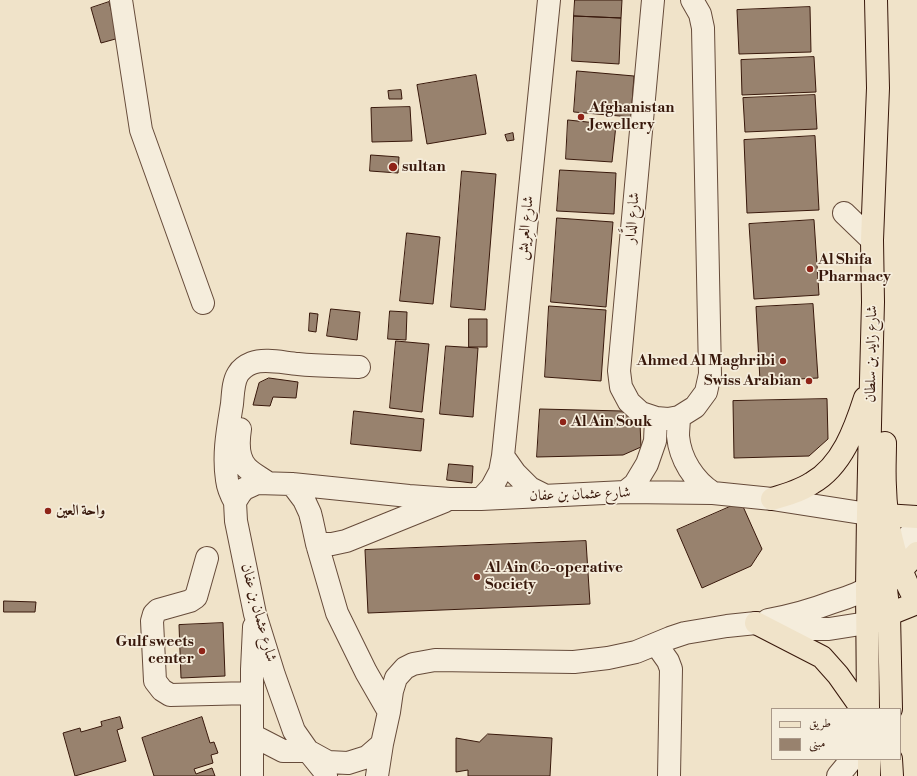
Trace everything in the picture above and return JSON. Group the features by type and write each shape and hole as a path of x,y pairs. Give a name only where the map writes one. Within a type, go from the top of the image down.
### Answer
{"main road":[{"name":"شارع زايد بن سلطان","path":"868,708 867,623 892,571 878,514 872,380 872,240 878,88 876,0"},
{"path":"772,499 788,495 813,483 825,474 836,461 847,446 872,380"},
{"path":"878,514 917,517"},
{"path":"878,514 891,535 892,571 889,614 891,708"},
{"path":"867,623 917,603 905,581 892,571"},
{"path":"756,623 822,657 838,675 861,708"},
{"path":"869,760 869,776"},
{"path":"891,760 892,776"}],"street":[{"path":"121,0 141,130 203,303"},
{"name":"شارع العِريش","path":"481,499 492,487 500,472 503,456 549,0"},
{"name":"شارع الدَّار","path":"653,0 619,371 621,388 629,402 642,413 656,418 668,419 679,417"},
{"path":"692,0 700,14 703,28 710,374 706,392 694,407 679,417 678,437 683,456 692,474 706,489 713,493"},
{"path":"844,213 872,240"},
{"path":"235,502 227,481 225,467 226,442 234,385 238,374 244,367 259,361 272,361 359,372 296,373 271,369 256,373 250,380 246,390 238,443 241,459 247,468 268,483"},
{"path":"625,492 634,484 647,464 655,441 656,418"},
{"path":"503,456 515,473 530,488 546,496"},
{"name":"شارع عثمان بن عفان","path":"326,776 325,772 294,731 274,675 255,614 236,521 235,502 240,494 250,486 257,483 292,484 450,499 481,499 625,492 713,493 772,499 878,514"},
{"path":"292,484 307,506 337,613 366,672 389,712"},
{"path":"317,544 332,544 346,541 450,499"},
{"path":"377,776 392,691 396,678 405,668 413,664 436,660 574,662 608,658 636,652 670,638 703,630 756,623 790,616 849,597 892,571 917,523"},
{"path":"207,558 196,597 190,601 158,610 154,614 152,621 155,681 162,690 170,695 252,693"},
{"path":"252,774 252,669 255,614"},
{"path":"756,623 788,629 808,630 867,623"},
{"path":"656,644 671,668 669,776"},
{"path":"252,735 284,751 308,751 328,762 348,763 367,757 382,744"},
{"path":"252,774 284,751"},
{"path":"838,776 851,760"}],"building":[{"path":"575,0 622,0 621,18 574,16"},
{"path":"109,2 119,38 101,43 91,8"},
{"path":"810,7 811,52 739,54 737,10"},
{"path":"574,16 621,18 619,64 572,61"},
{"path":"814,57 816,92 742,95 741,60"},
{"path":"577,71 634,76 631,117 574,112"},
{"path":"476,75 486,134 427,144 417,85"},
{"path":"401,90 402,99 389,99 388,91"},
{"path":"815,95 817,129 745,132 743,98"},
{"path":"410,107 412,141 372,142 371,108"},
{"path":"568,120 616,125 612,162 566,159"},
{"path":"513,133 514,140 507,141 505,135"},
{"path":"815,136 819,210 747,213 744,140"},
{"path":"371,155 399,157 398,173 370,171"},
{"path":"560,170 616,173 614,214 557,211"},
{"path":"462,171 496,174 485,310 451,307"},
{"path":"557,218 613,222 606,307 551,302"},
{"path":"814,220 819,295 754,299 749,224"},
{"path":"407,233 440,237 433,304 400,301"},
{"path":"813,304 818,378 760,381 756,307"},
{"path":"549,306 606,310 601,381 545,377"},
{"path":"331,309 360,312 357,340 327,336"},
{"path":"390,311 407,312 406,340 388,339"},
{"path":"310,313 318,314 316,332 309,331"},
{"path":"469,319 487,319 487,347 469,347"},
{"path":"396,341 429,344 422,412 390,408"},
{"path":"446,346 478,348 473,417 440,414"},
{"path":"269,378 298,382 296,398 273,397 270,406 253,405 259,383"},
{"path":"827,399 828,439 809,456 734,458 733,401"},
{"path":"540,409 623,411 640,423 641,447 623,455 537,457"},
{"path":"354,411 424,419 421,451 351,444"},
{"path":"449,464 473,466 472,483 447,480"},
{"path":"741,502 762,549 751,566 702,588 677,530"},
{"name":"Al Ain Co-operative Society","path":"586,541 590,604 368,613 365,550"},
{"path":"4,601 36,602 35,612 4,612"},
{"name":"Gulf sweets center","path":"223,623 225,676 181,678 179,625"},
{"path":"120,717 123,728 117,730 126,761 75,776 63,733 80,728 81,732 102,726 101,722"},
{"path":"202,717 210,743 214,742 218,753 211,755 213,763 194,769 196,774 212,768 215,776 154,776 142,738"},
{"path":"488,734 552,738 550,776 468,776 468,770 456,772 456,738 479,742"}],"place":[{"name":"Afghanistan Jewellery","path":"581,117"},
{"name":"sultan","path":"393,167"},
{"name":"Al Shifa Pharmacy","path":"810,269"},
{"name":"Ahmed Al Maghribi","path":"783,361"},
{"name":"Swiss Arabian","path":"809,381"},
{"name":"Al Ain Souk","path":"563,422"},
{"name":"واحة العين","path":"48,511"},
{"name":"Al Ain Co-operative Society","path":"477,577"},
{"name":"Gulf sweets center","path":"202,651"}]}
